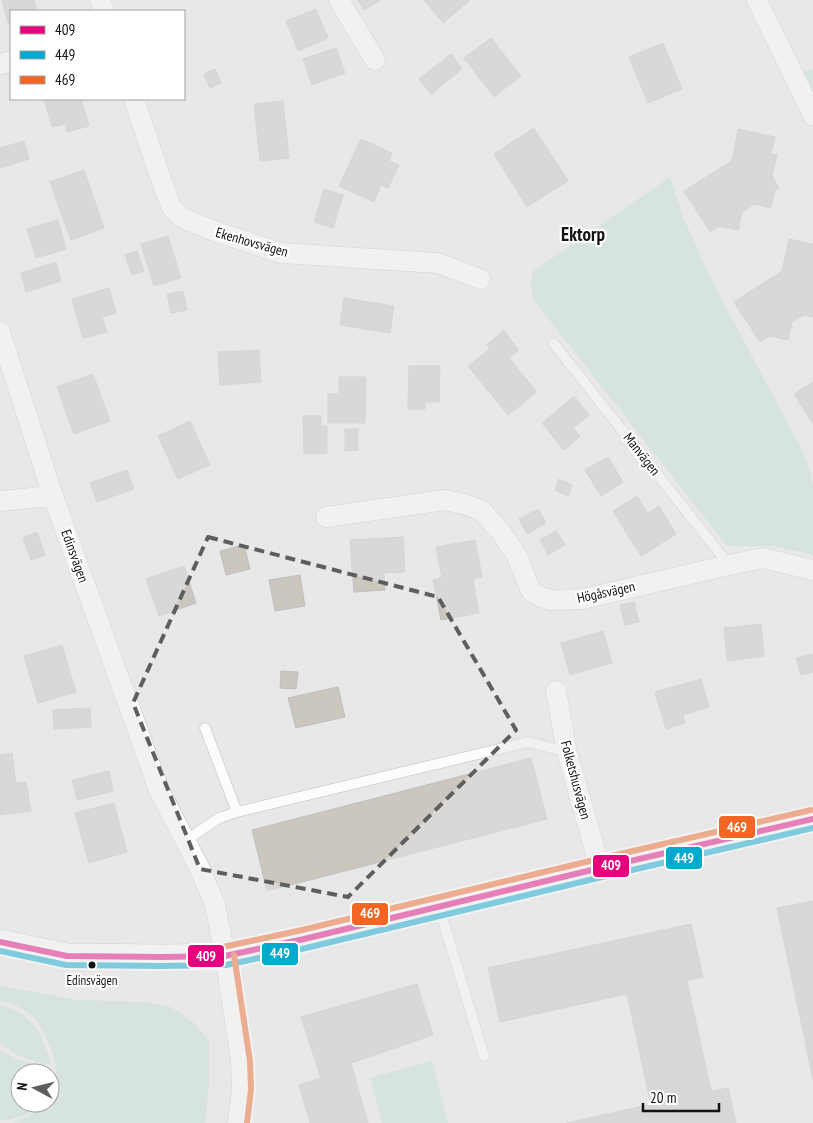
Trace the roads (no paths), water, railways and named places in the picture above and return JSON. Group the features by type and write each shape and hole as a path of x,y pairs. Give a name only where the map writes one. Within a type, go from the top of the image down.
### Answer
{"street":[{"path":"339,0 375,60"},
{"path":"757,0 813,115"},
{"name":"Ekenhovsvägen","path":"134,100 172,208 186,220 281,253 438,263 480,278"},
{"name":"Edinsvägen","path":"0,332 53,496 159,790 200,869 214,905 241,1061 242,1089 238,1123"},
{"path":"0,501 53,496"},
{"name":"Högåsvägen","path":"326,517 445,500 481,510 501,532 517,556 531,591 540,597 552,600 583,599 729,564 763,558 813,570"},
{"name":"Folketshusvägen","path":"556,691 567,752 600,868"},
{"path":"0,942 67,956 224,956 296,941 813,819"}],"lane":[{"name":"Manvägen","path":"554,344 729,564"},
{"path":"205,728 237,812"},
{"path":"186,841 219,818 237,812 528,742 567,752"},
{"path":"439,906 484,1056"}],"place":[{"name":"Edinsvägen","path":"92,965"}],"district":[{"name":"Ektorp","path":"583,234"}]}
